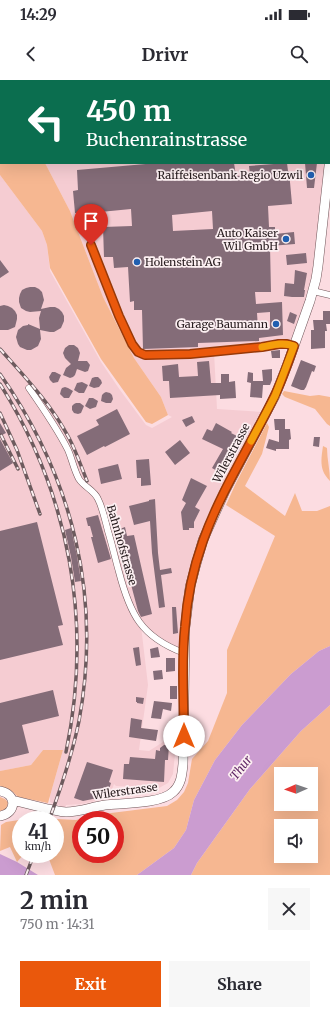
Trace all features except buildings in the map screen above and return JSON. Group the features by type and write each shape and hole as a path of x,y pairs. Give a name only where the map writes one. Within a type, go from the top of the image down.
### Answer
{"main road":[{"name":"Wilerstrasse","path":"0,816 5,815 12,804 39,806 66,812 79,811 106,805 161,799 173,793 180,784 182,773 185,628 187,606 194,568 203,540 225,490 275,396 313,291 318,266 329,164"},
{"path":"0,791 8,794 12,804"}],"street":[{"path":"91,245 119,316 132,344 141,354 190,354 279,344 294,346"},
{"path":"313,291 330,295"},
{"name":"Bahnhofstrasse","path":"30,388 58,432 68,451 79,479 97,498 103,514 124,591 129,606 137,620 148,633 160,642 184,653"}],"shaded area":[{"path":"0,164 46,164 70,211 103,297 134,358 161,397 168,415 152,424 146,422 101,359 50,268 47,245 42,231 0,175"},
{"path":"46,164 329,164 318,266 291,345 214,352 217,409 262,412 195,568 184,653 141,626 148,685 139,750 149,751 163,742 176,744 173,774 168,783 159,788 116,786 114,784 109,798 81,804 66,805 65,808 50,802 50,796 63,750 43,750 31,765 0,771 0,175 42,231 47,245 50,271 101,362 120,390 146,425 152,428 172,417 168,415 161,397 134,358 103,297 70,211"},
{"path":"284,391 310,396 319,395 330,397 330,426 315,409 285,397 282,394"},
{"path":"267,423 269,427 262,454 245,486 285,516 295,493 302,511 317,511 330,506 330,646 319,651 291,674 242,725 215,760 194,800 186,830 174,848 137,875 55,875 50,863 64,863 64,819 72,820 72,863 124,863 124,811 167,806 177,800 184,792 188,783 192,759 208,741 227,693 227,650 275,536 226,505"},
{"path":"323,446 327,448 330,481 322,469 321,460"},
{"path":"330,705 330,875 191,875 197,863 250,789 301,731"},
{"path":"43,750 63,750 48,803 18,797 13,792 0,787 0,771 31,765"},
{"path":"0,797 8,802 7,808 0,811"},
{"path":"12,821 12,851 10,847 0,851 1,825"}],"water":[{"name":"Thur","path":"330,646 330,705 301,731 250,789 197,863 191,875 137,875 174,848 186,830 194,800 215,760 242,725 291,674 319,651"},
{"path":"0,854 12,860 12,863 19,863 38,875 0,875"}],"railway":[{"path":"0,349 37,391 62,426 72,443 87,481"},
{"path":"0,374 25,414 46,455 63,497 76,540 83,584 87,629 85,674 79,721 66,771 52,811"},
{"path":"0,384 24,426 44,470 59,515 69,561 75,608 77,656 74,704 66,752"},
{"path":"0,413 17,450 40,514"},
{"path":"1,435 18,469"},
{"path":"26,875 31,863"}],"slow traffic":[{"path":"251,441 275,396 294,346 279,344 262,347"}],"place":[{"name":"Raiffeisenbank Regio Uzwil","path":"311,175"},
{"name":"Auto Kaiser Wil GmbH","path":"286,239"},
{"name":"Holenstein AG","path":"137,262"},
{"name":"Garage Baumann","path":"276,324"}],"route":[{"path":"91,245 119,316 132,344 141,354 190,354 279,344 294,346 275,396 225,490 203,540 194,568 187,606 185,628 184,736"}]}
